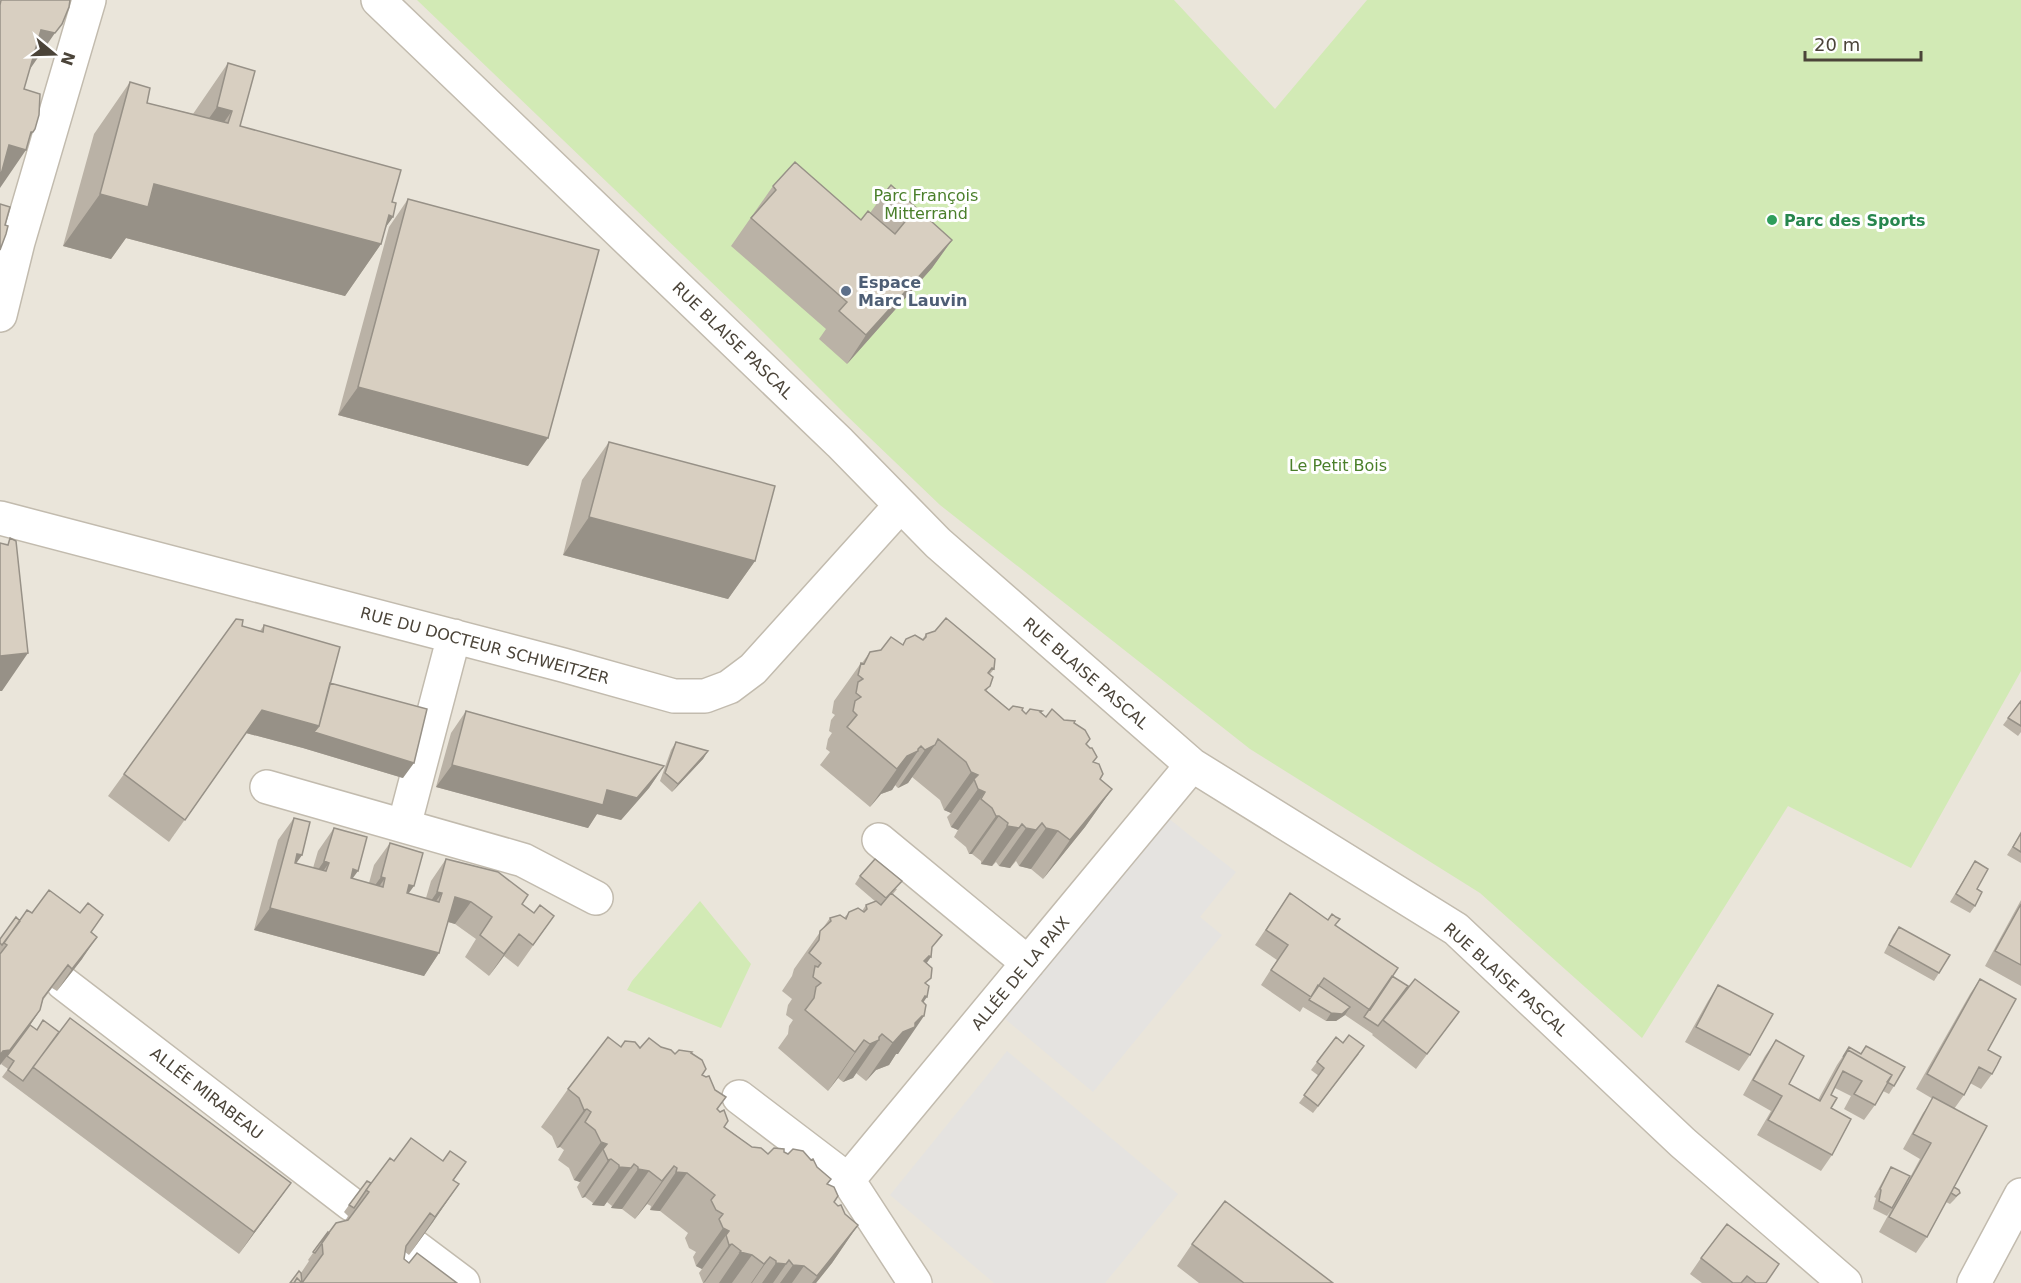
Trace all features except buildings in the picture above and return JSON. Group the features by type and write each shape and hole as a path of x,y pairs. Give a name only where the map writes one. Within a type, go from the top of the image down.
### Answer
{"street":[{"path":"0,315 9,240 89,0"},
{"name":"RUE BLAISE PASCAL","path":"378,0 832,435 938,543 1192,765 1456,929 1683,1143 1845,1283"},
{"name":"RUE DU DOCTEUR SCHWEITZER","path":"0,518 454,636 674,696 705,696 729,687 753,669 900,506"},
{"path":"404,826 454,636"},
{"name":"ALLÉE DE LA PAIX","path":"848,1180 1192,765"},
{"path":"267,787 523,860 596,897"},
{"path":"879,840 1028,963"},
{"name":"ALLÉE MIRABEAU","path":"63,982 351,1204"},
{"path":"739,1097 848,1180 915,1283"},
{"path":"1974,1283 2021,1195"},
{"path":"415,1247 463,1283"}],"shaded area":[{"path":"0,0 2021,0 2021,1283 0,1283"},
{"path":"1168,818 1236,872 1200,917 1222,935 1093,1092 1004,1018"},
{"path":"1007,1051 1178,1194 1105,1283 994,1283 890,1195"}],"green space":[{"path":"417,0 1174,0 1275,109 1367,0 2021,0 2021,671 1911,868 1788,806 1642,1038 1480,893 1250,749 940,505"},
{"path":"700,901 751,964 721,1028 627,990 632,981"}],"place":[{"name":"Parc des Sports","path":"1772,220"},
{"name":"Espace Marc Lauvin","path":"846,291"}],"park label":[{"name":"Parc François Mitterrand","path":"926,204"},
{"name":"Le Petit Bois","path":"1338,465"}]}
